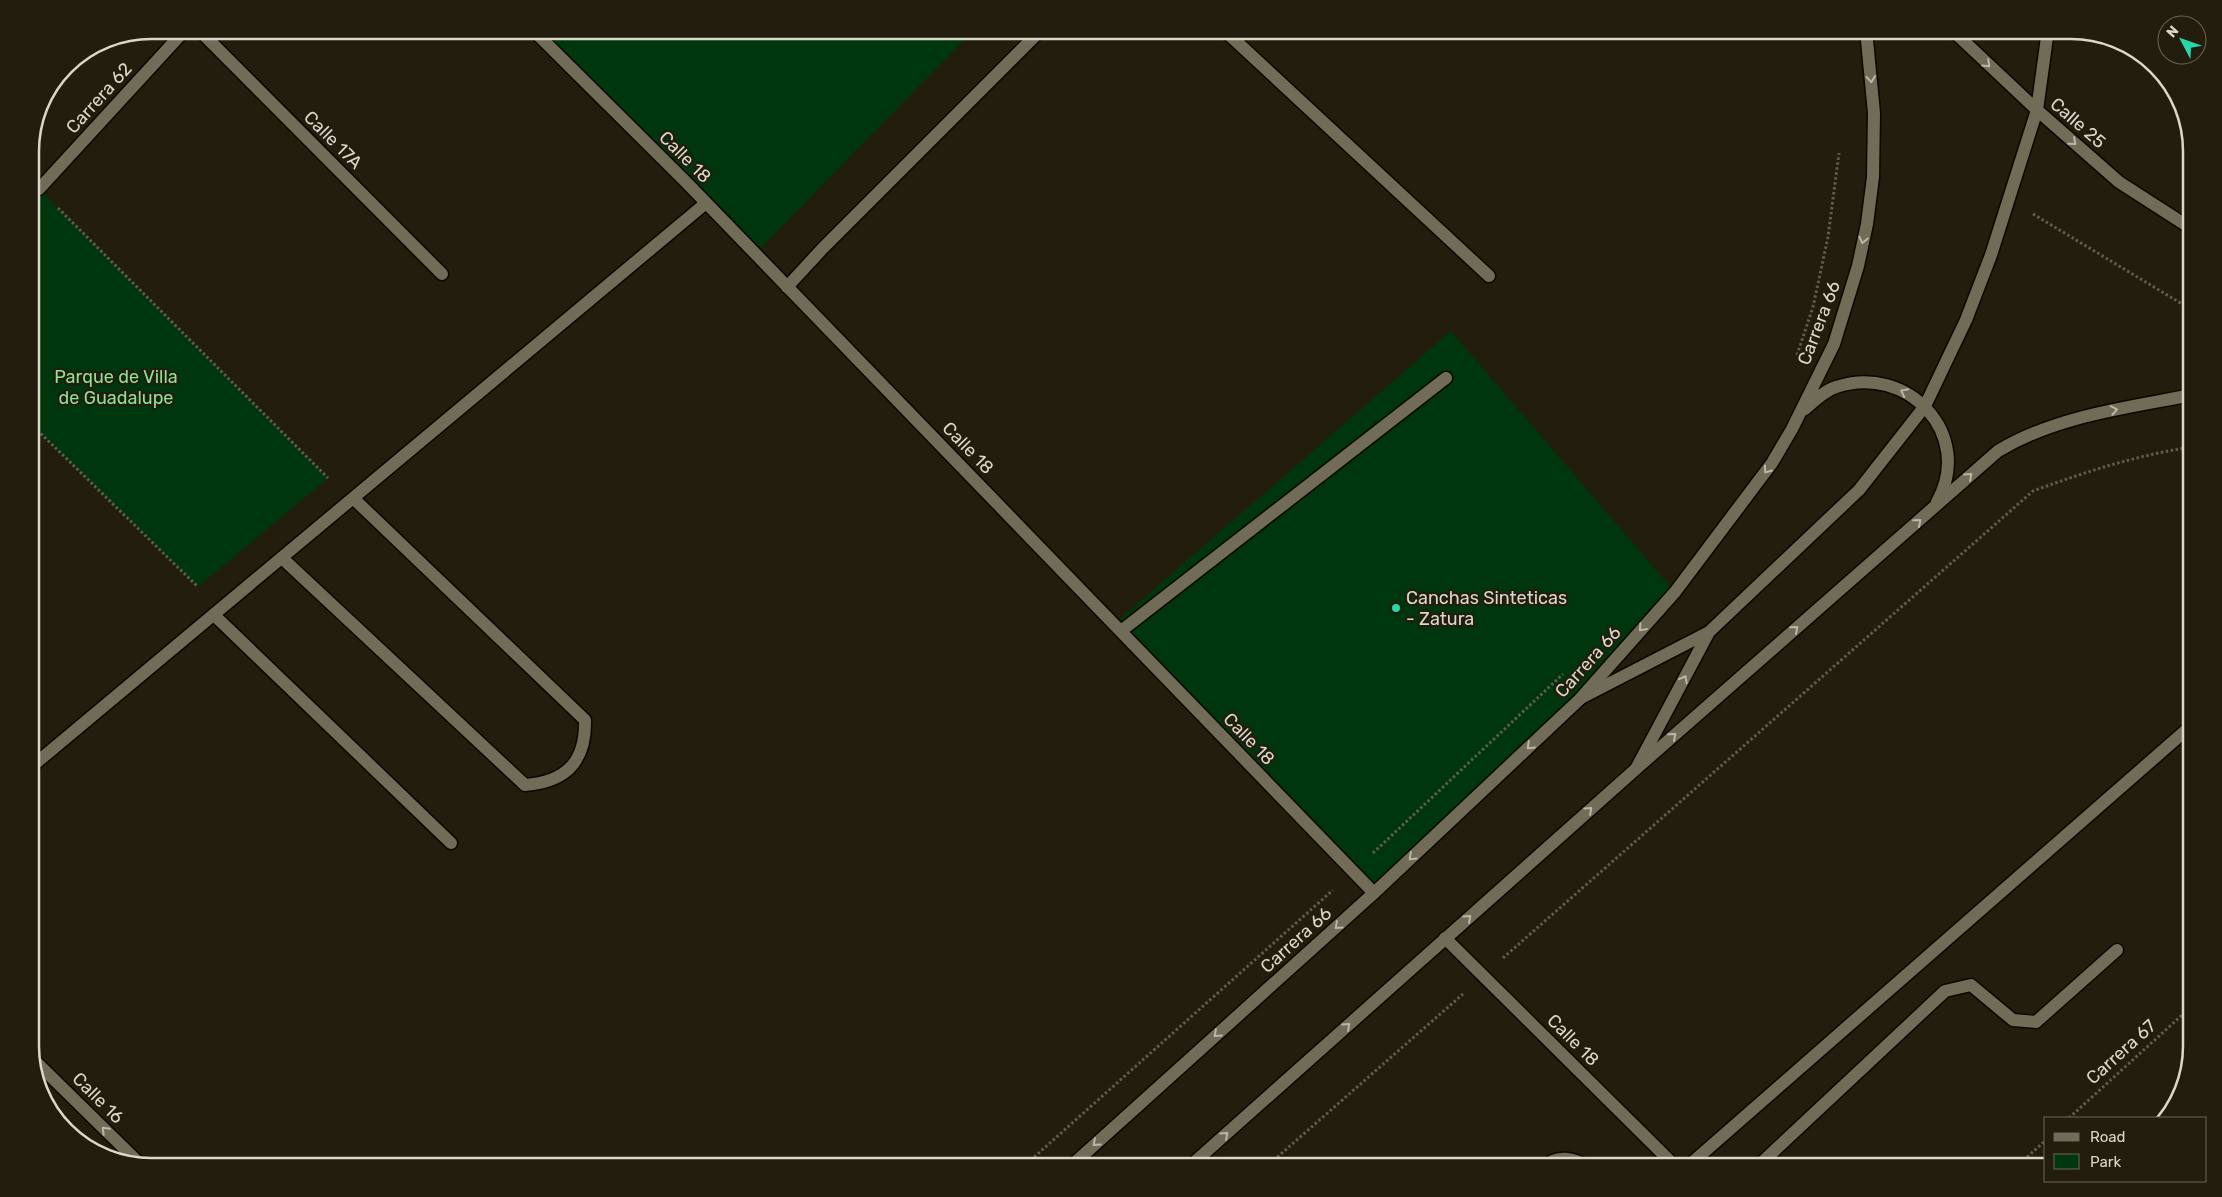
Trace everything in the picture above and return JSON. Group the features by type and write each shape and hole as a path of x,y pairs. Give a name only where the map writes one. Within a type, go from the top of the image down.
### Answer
{"main road":[{"name":"Carrera 62","path":"39,189 177,39"},
{"name":"Calle 17A","path":"208,39 442,274"},
{"name":"Calle 18","path":"542,39 706,203 1374,893"},
{"path":"787,287 823,248 1032,39"},
{"path":"1234,39 1489,276"},
{"name":"Carrera 66","path":"1080,1158 1374,893 1580,699 1675,592 1762,477 1792,429 1834,344 1858,266 1867,224 1873,177 1874,113 1867,39"},
{"name":"Calle 25","path":"1962,39 2037,110 2119,182 2183,223"},
{"path":"1580,699 1708,632 1859,490 1925,406 1966,320 1991,255 2037,110 2047,39"},
{"path":"39,761 706,203"},
{"path":"1121,631 1446,378"},
{"path":"1792,429 1803,412 1817,398 1834,388 1854,383 1874,382 1894,387 1912,396 1925,406 1936,421 1942,435 1947,458 1945,480 1933,509"},
{"path":"1199,1158 1636,768 1998,451 2013,442 2099,413 2183,397"},
{"path":"282,558 525,785 542,784 558,778 571,768 581,753 586,737 585,720 353,498"},
{"path":"214,615 451,843"},
{"path":"1636,768 1708,632"},
{"path":"1697,1158 2183,733"},
{"name":"Calle 18","path":"1445,938 1663,1158"},
{"path":"1767,1158 1945,992 1971,985 2013,1020 2036,1022 2117,950"},
{"name":"Calle 16","path":"41,1067 132,1156"}],"path":[{"path":"1794,362 1813,307 1828,237 1839,153"},
{"path":"39,189 328,478"},
{"path":"2033,214 2183,305"},
{"path":"39,432 198,588"},
{"path":"1276,1158 2033,491 2096,468 2157,452 2183,448"},
{"path":"1033,1158 1353,872 1564,674"},
{"name":"Carrera 67","path":"2070,1117 2183,1014"},
{"path":"2026,1158 2044,1142"}],"green space":[{"path":"542,39 965,39 755,254"},
{"name":"Parque de Villa de Guadalupe","path":"39,189 328,478 198,587 39,432"},
{"name":"Canchas Sinteticas - Zatura","path":"1451,331 1675,592 1580,699 1374,893 1114,624"}],"place":[{"name":"Canchas Sinteticas - Zatura","path":"1396,608"}]}
